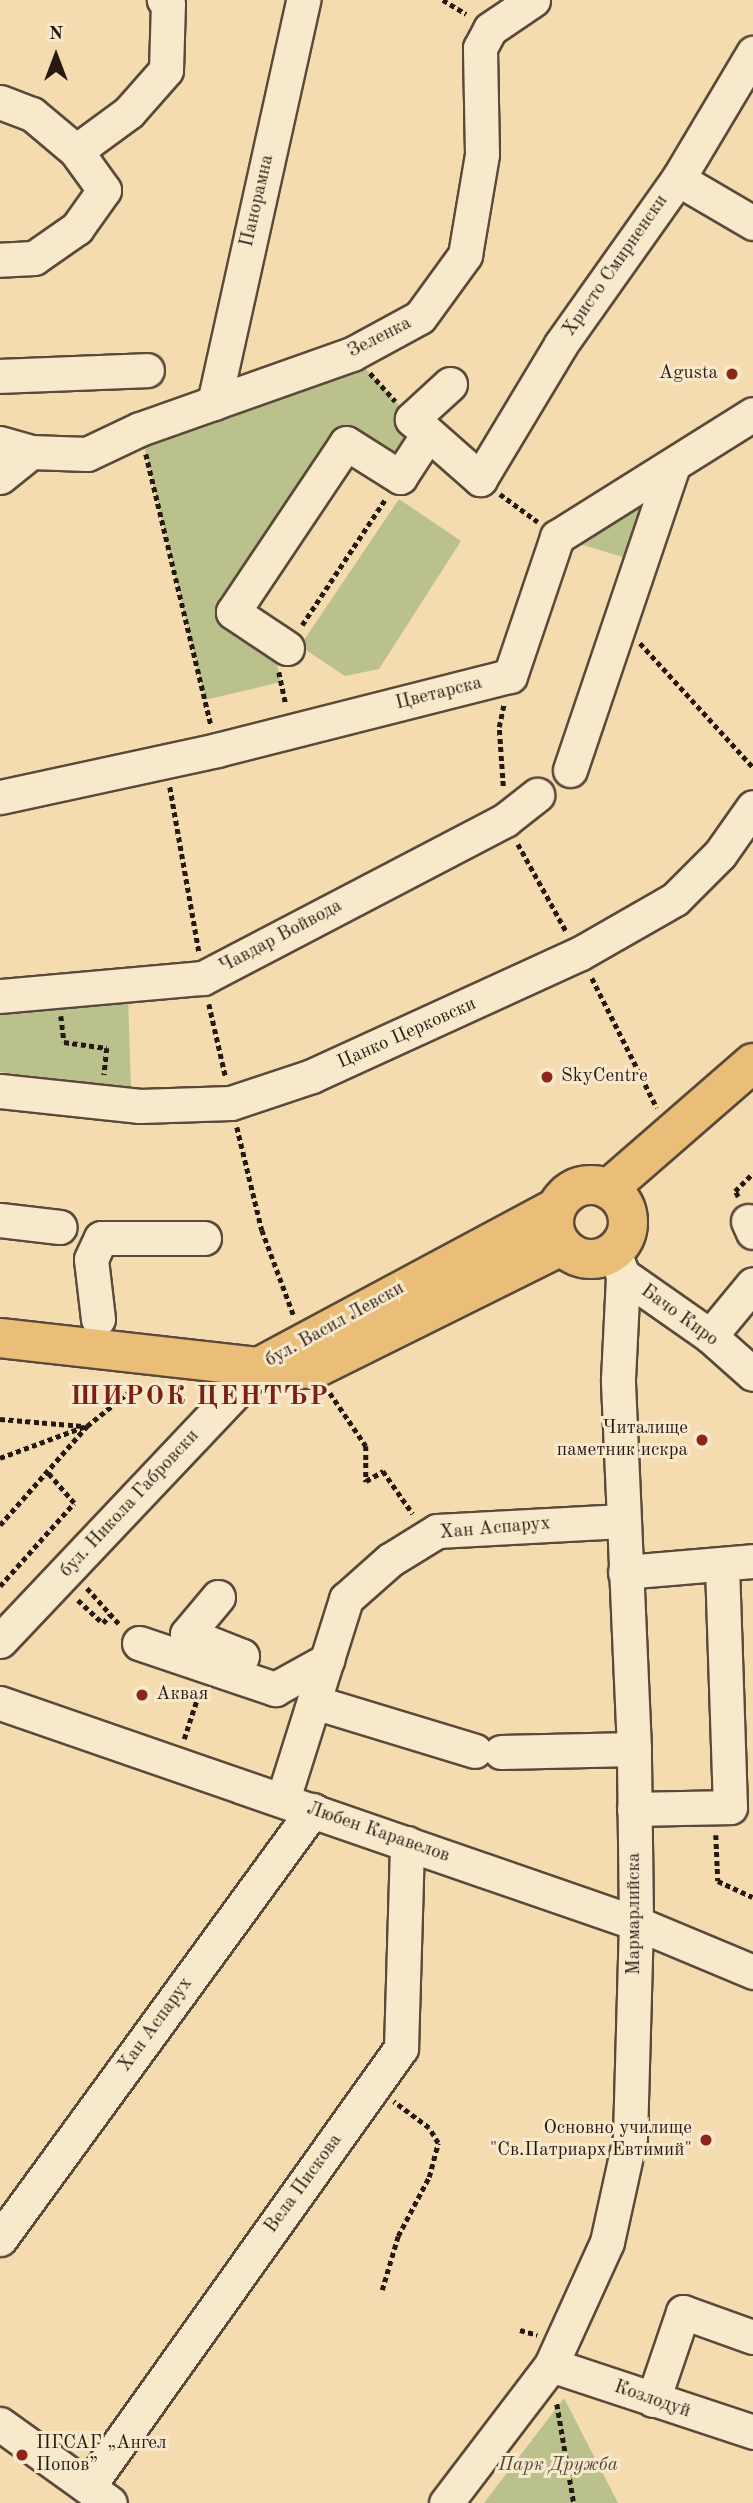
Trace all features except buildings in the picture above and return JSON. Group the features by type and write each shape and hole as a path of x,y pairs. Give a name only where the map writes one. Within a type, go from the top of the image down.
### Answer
{"main road":[{"path":"608,1189 668,1133 753,1063"},
{"path":"577,1187 608,1189 621,1199 627,1214 628,1230 619,1264 589,1259 562,1246 553,1222 556,1208 577,1187"},
{"name":"бул. Васил Левски","path":"309,1354 556,1208"},
{"name":"бул. Васил Левски","path":"0,1338 142,1368 259,1367 309,1354 562,1246"}],"street":[{"path":"76,151 129,112 166,70 168,4 164,0"},
{"name":"Панорамна","path":"214,403 303,0"},
{"name":"Зеленка","path":"15,447 87,454 141,429 352,354 420,317 466,255 482,155 480,48 490,29 533,0"},
{"name":"Христо Смирненски","path":"480,479 561,344 678,179 753,53"},
{"path":"0,102 32,114 76,151 104,190 77,228 34,258 0,260"},
{"path":"678,179 753,223"},
{"path":"0,376 147,370"},
{"path":"287,648 233,612 346,443 400,477 420,427 450,384"},
{"path":"557,537 753,414"},
{"path":"420,427 480,479"},
{"path":"0,477 15,447"},
{"path":"570,770 618,619 673,466"},
{"name":"Цветарска","path":"0,797 217,750 510,676 557,537"},
{"name":"Чавдар Войвода","path":"0,996 204,978 505,820 537,795"},
{"name":"Цанко Церковски","path":"0,1091 140,1106 231,1103 312,1076 579,954 675,899 720,854 753,807"},
{"path":"0,1220 60,1227"},
{"path":"98,1319 91,1259 101,1238 204,1238"},
{"name":"Бачо Киро","path":"619,1264 753,1374"},
{"name":"Мармарлийска","path":"446,2503 551,2365 607,2242 630,2137 636,1923 634,1749 618,1379 619,1264"},
{"path":"710,1336 753,1284"},
{"name":"бул. Никола Габровски","path":"0,1641 259,1367"},
{"name":"Хан Аспарух","path":"0,2239 298,1804 314,1702 346,1599 390,1560 437,1531 623,1521"},
{"path":"625,1572 737,1564 730,1807 634,1808"},
{"path":"218,1597 187,1634 242,1656 221,1671"},
{"path":"139,1643 275,1689 327,1660"},
{"path":"314,1702 488,1751 634,1749"},
{"name":"Любен Каравелов","path":"0,1703 636,1923 753,1972"},
{"name":"Вела Пискова","path":"99,2495 401,2048 407,1843"},
{"path":"653,2400 683,2312 753,2337"},
{"name":"Козлодуй","path":"551,2365 753,2432"},
{"path":"0,2424 99,2495"}],"path":[{"path":"352,354 420,427"},
{"path":"141,429 217,750"},
{"path":"281,682 277,664 400,477"},
{"path":"480,479 557,537"},
{"path":"618,619 753,767"},
{"path":"165,762 204,978 262,1230 309,1354 366,1446 366,1482 383,1471 403,1500"},
{"path":"579,954 668,1133"},
{"path":"59,991 64,1042 107,1048 101,1102"},
{"path":"0,1525 142,1368"},
{"path":"0,1419 87,1426"},
{"path":"0,1458 87,1426"},
{"path":"0,1586 74,1503 47,1472"},
{"path":"63,1575 110,1615 103,1623 63,1575"},
{"path":"177,1763 221,1671"},
{"path":"716,1823 718,1881 753,1897"},
{"path":"373,2087 429,2128 438,2143 429,2177 398,2236 383,2290"},
{"path":"551,2365 573,2503"}],"green space":[{"path":"352,354 412,419 400,477 347,443 234,612 287,648 277,664 281,682 205,700 140,429"},
{"path":"673,466 639,562 557,537"},
{"path":"399,499 461,541 379,669 345,676 300,646"},
{"path":"128,995 131,1088 0,1072 0,1008"},
{"name":"Парк Дружба","path":"564,2398 618,2503 484,2503"}],"place":[{"name":"Agusta","path":"732,374"},
{"name":"SkyCentre","path":"547,1077"},
{"name":"Читалище паметник искра","path":"702,1440"},
{"name":"Аквая","path":"142,1695"},
{"name":"Основно училище \"Св.Патриарх Евтимий\"","path":"706,2140"},
{"name":"ПГСАГ „Ангел Попов”","path":"22,2455"}],"district":[{"name":"ШИРОК ЦЕНТЪР","path":"200,1398"}]}
